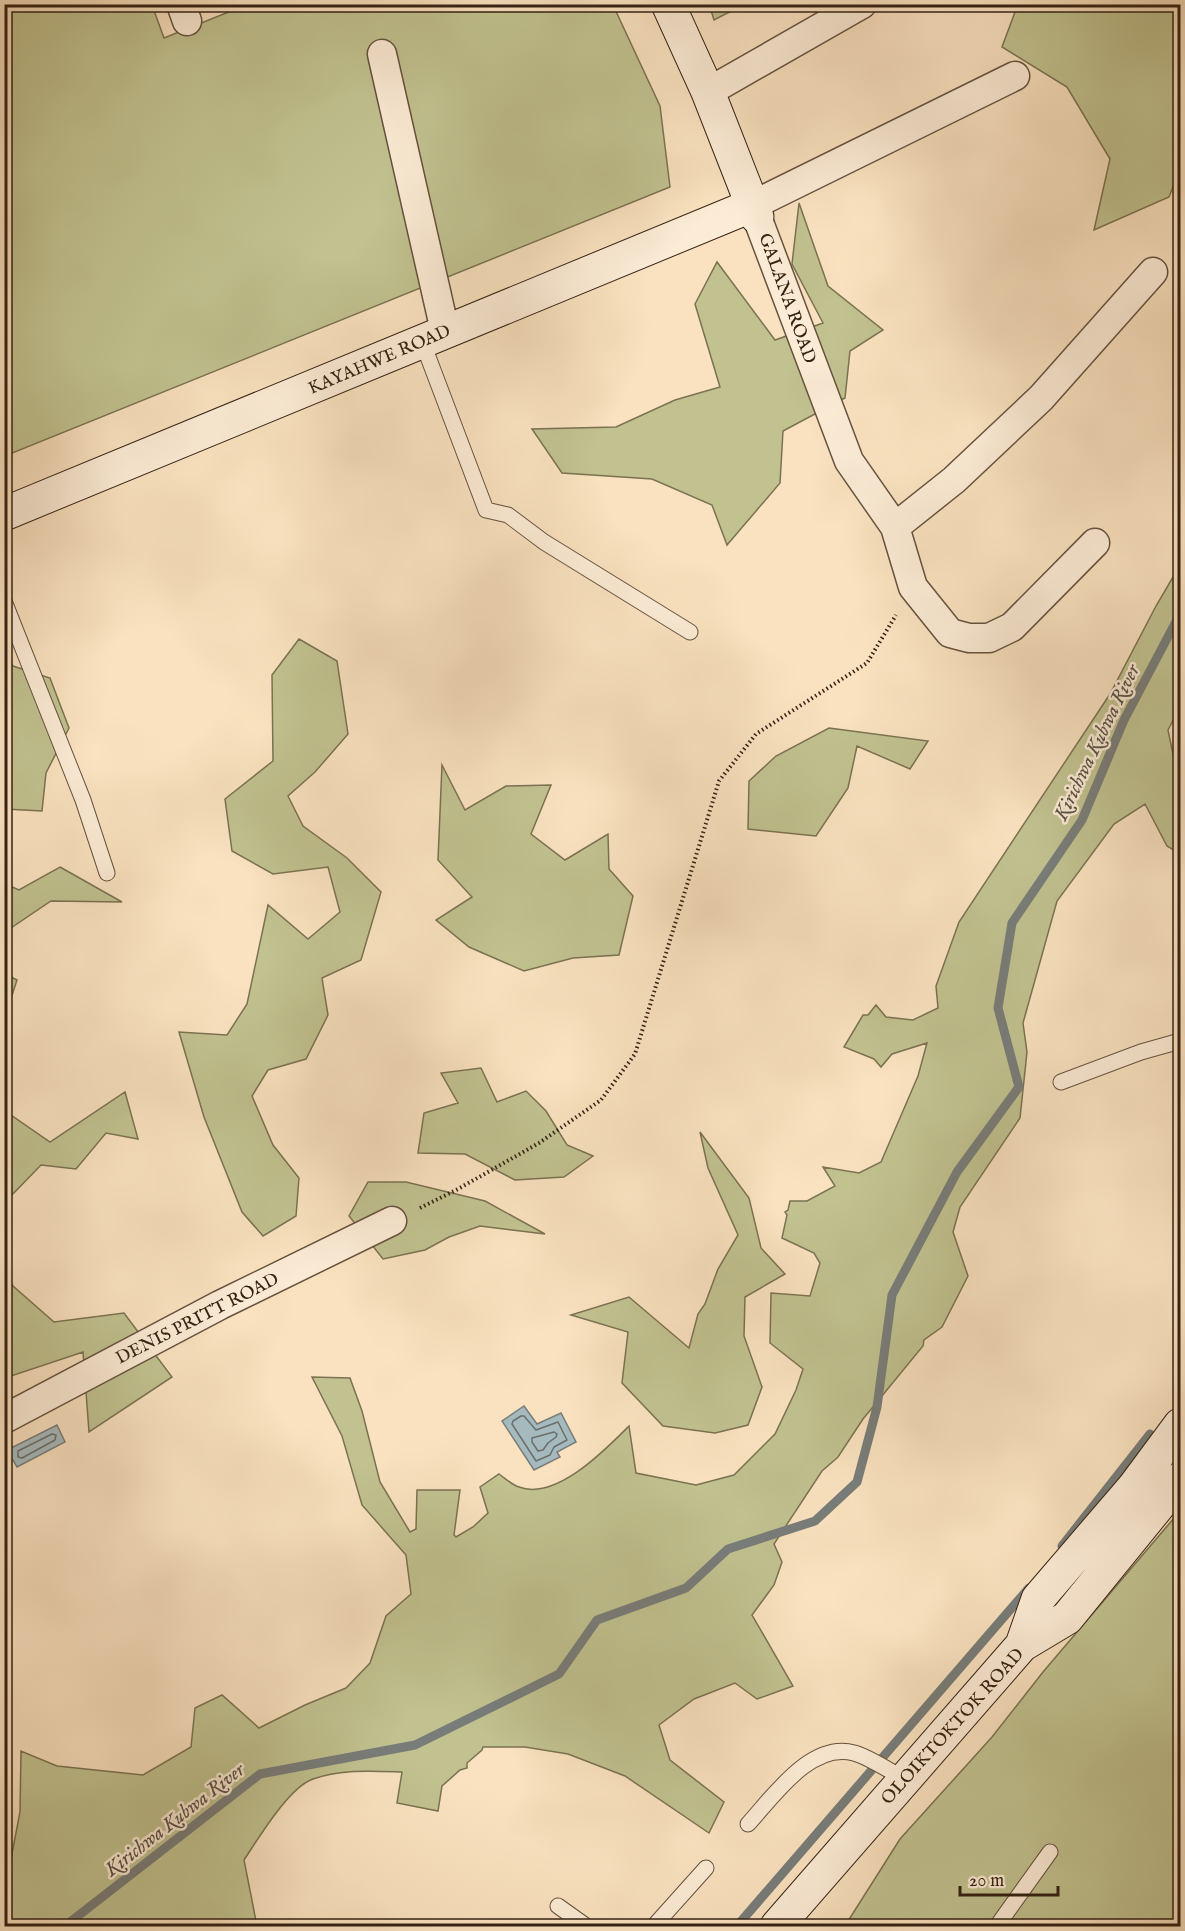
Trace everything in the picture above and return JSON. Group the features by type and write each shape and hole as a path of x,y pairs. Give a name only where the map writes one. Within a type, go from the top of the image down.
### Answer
{"main road":[{"name":"GALANA ROAD","path":"668,4 708,92 755,211"},
{"name":"KAYAHWE ROAD","path":"4,514 433,336 755,211"},
{"path":"1022,1645 1038,1599 1134,1487 1180,1425"},
{"name":"OLOIKTOKTOK ROAD","path":"777,1926 896,1774 991,1683 1022,1645 1067,1618 1180,1479"}],"street":[{"path":"708,92 862,4"},
{"path":"382,54 433,336"},
{"path":"755,211 1015,76"},
{"name":"GALANA ROAD","path":"755,211 849,461 895,527 913,587"},
{"path":"895,527 954,480 1041,398 1153,272"},
{"path":"913,587 950,633 969,638 989,638 1012,627 1095,543"},
{"name":"DENIS PRITT ROAD","path":"4,1419 220,1305 392,1221"}],"lane":[{"path":"433,336 486,510 508,515 544,542 690,632"},
{"path":"4,601 83,800 107,873"},
{"path":"1061,1082 1141,1052 1180,1041"},
{"path":"748,1824 793,1776 813,1760 833,1751 855,1753 896,1774"},
{"path":"997,1926 1050,1852"},
{"path":"654,1926 706,1868"},
{"path":"558,1905 586,1926"}],"path":[{"path":"392,1221 458,1189 539,1143 601,1100 635,1054 719,781 756,734 867,663 913,587"}],"green space":[{"path":"709,4 743,4 743,5 714,20"},
{"path":"1018,4 1180,5 1180,169 1169,197 1094,230 1110,159 1067,87 1002,47"},
{"path":"5,5 152,5 164,38 246,5 613,5 660,106 670,187 5,456"},
{"path":"799,203 828,286 883,330 850,351 845,398 783,431 780,483 727,545 712,505 652,479 562,473 532,429 616,427 675,400 720,387 695,304 717,262 775,340 823,323 792,264"},
{"path":"1180,565 1180,707 1168,730 1179,783 1176,826 1180,831 1180,854 1167,846 1145,804 1114,824 1057,901 1023,1023 1027,1052 1020,1118 960,1207 953,1232 968,1276 942,1327 924,1340 923,1346 863,1419 838,1457 822,1471 774,1544 782,1562 774,1585 752,1615 793,1686 757,1699 735,1683 694,1699 659,1725 670,1760 724,1802 709,1833 625,1776 568,1754 525,1747 483,1747 467,1763 467,1768 460,1770 442,1786 438,1811 397,1803 402,1772 346,1772 313,1779 304,1784 284,1803 244,1860 257,1926 5,1926 5,1873 11,1859 20,1812 21,1751 57,1766 143,1775 191,1747 195,1708 222,1695 259,1728 346,1688 370,1663 386,1616 411,1594 406,1555 362,1505 342,1436 312,1377 350,1378 362,1411 380,1482 410,1532 416,1529 417,1490 460,1490 454,1535 456,1537 473,1527 488,1513 480,1487 499,1474 519,1487 533,1489 548,1487 579,1471 629,1426 636,1473 696,1485 734,1475 775,1434 796,1390 803,1369 770,1343 771,1293 810,1296 820,1263 814,1253 782,1238 787,1215 785,1212 788,1210 790,1201 807,1201 835,1186 823,1167 859,1173 881,1162 918,1076 927,1043 892,1054 881,1067 874,1059 844,1047 863,1015 868,1015 876,1005 886,1017 913,1020 938,1008 936,986 959,922 1110,694"},
{"path":"299,639 337,661 348,734 315,772 288,796 303,826 347,858 381,892 361,960 322,978 328,1015 306,1059 268,1070 252,1096 273,1145 299,1178 296,1216 263,1236 242,1212 204,1117 179,1032 227,1035 247,1004 268,905 308,939 340,912 328,867 273,874 232,851 225,799 273,761 272,675"},
{"path":"4,652 13,666 50,678 69,728 46,773 42,811 5,809"},
{"path":"829,728 928,741 910,769 857,746 848,788 816,836 748,829 749,781 776,756"},
{"path":"442,765 465,810 506,786 551,785 531,834 565,860 608,834 609,869 633,896 619,955 573,958 524,971 469,947 436,920 472,897 438,860"},
{"path":"60,867 122,902 51,901 8,930 5,935 5,884 19,890"},
{"path":"5,974 17,980 5,1017"},
{"path":"481,1068 497,1102 526,1091 546,1111 567,1145 593,1156 564,1177 515,1180 465,1154 418,1153 424,1113 458,1103 441,1073"},
{"path":"125,1092 138,1139 106,1133 76,1169 41,1165 10,1197 5,1208 5,1099 11,1115 50,1142"},
{"path":"700,1132 749,1198 761,1248 785,1274 745,1297 744,1336 762,1387 748,1425 715,1433 663,1426 622,1383 628,1332 571,1315 629,1297 689,1348 698,1314 705,1304 718,1269 738,1235 708,1168"},
{"path":"368,1182 406,1182 485,1201 545,1234 480,1226 449,1237 425,1250 383,1259 349,1216"},
{"path":"4,1271 13,1286 54,1322 124,1313 172,1377 89,1432 83,1352 5,1378"},
{"path":"1180,1511 1180,1926 841,1926 850,1918 900,1839 992,1737 1043,1672"}],"water":[{"path":"524,1406 537,1424 561,1413 576,1442 557,1452 560,1457 534,1470 502,1421"},
{"path":"57,1425 65,1442 17,1467 7,1450"}],"waterway":[{"name":"Kirichwa Kubwa River","path":"65,1926 260,1774 415,1745 559,1674 597,1620 686,1588 728,1549 815,1521 857,1482 877,1407 892,1295 957,1172 1019,1087 998,1008 1012,923 1082,820 1124,720 1180,614"},
{"path":"1062,1546 1150,1434"},
{"path":"737,1926 1029,1588"}]}
